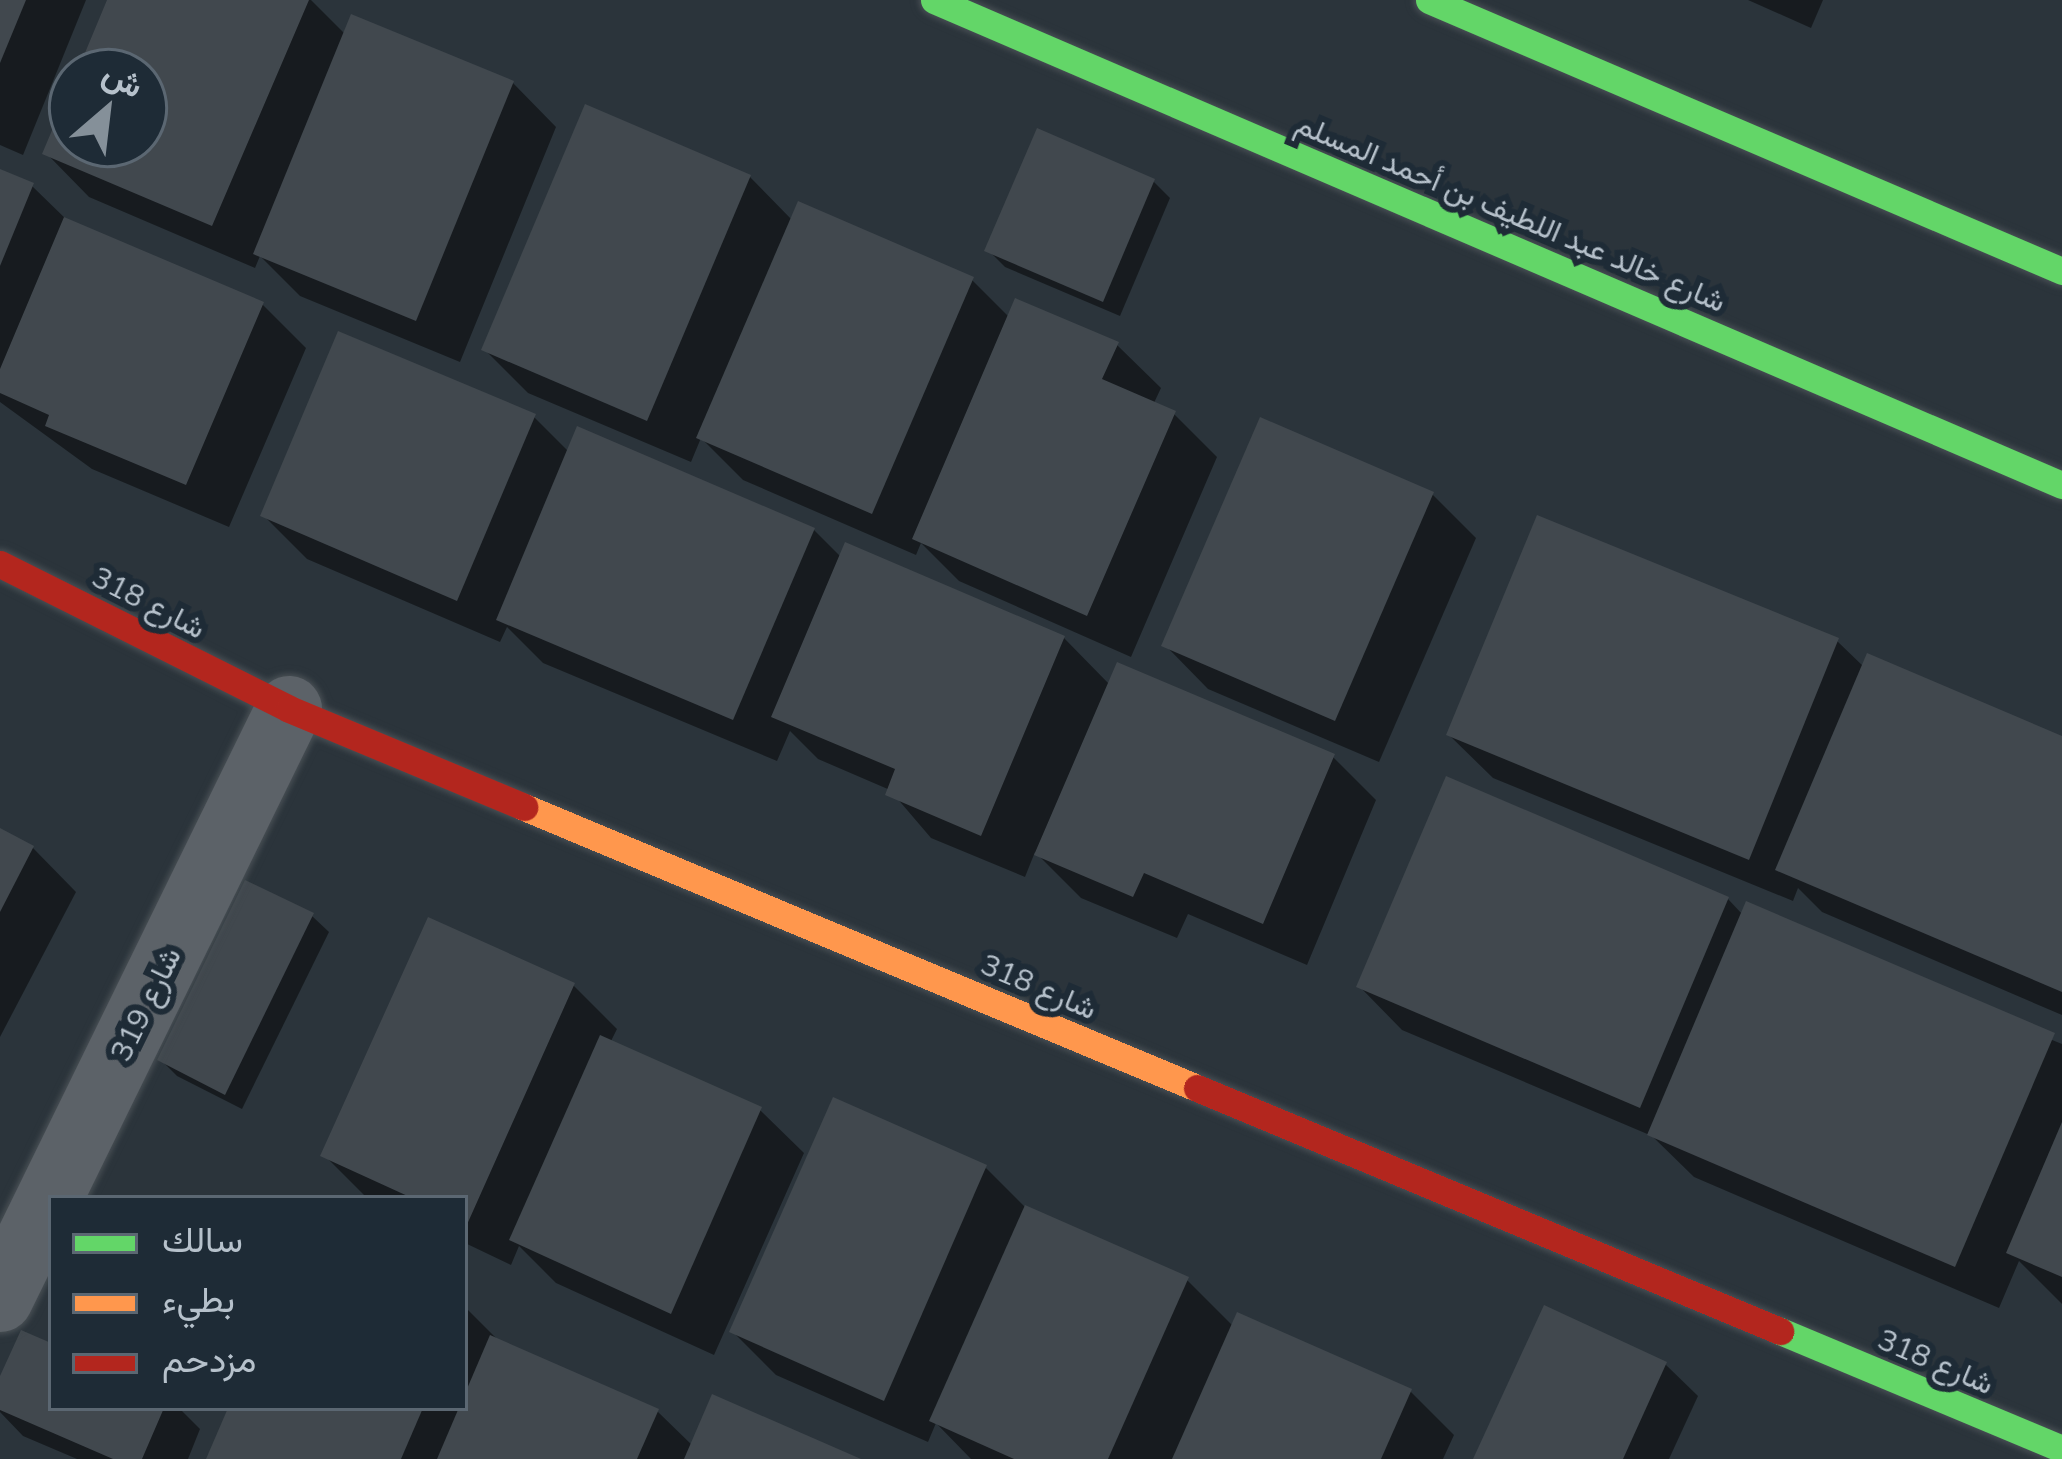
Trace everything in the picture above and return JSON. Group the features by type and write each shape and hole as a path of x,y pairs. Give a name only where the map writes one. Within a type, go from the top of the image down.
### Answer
{"street":[{"name":"شارع خالد عبد اللطيف بن أحمد المسلم","path":"934,0 2062,485"},
{"path":"1429,0 2062,271"},
{"path":"2021,467 2052,448"},
{"name":"شارع 318","path":"0,564 289,709 2062,1449"},
{"name":"شارع 319","path":"51,1195 289,709"},
{"name":"شارع 319","path":"0,1299 48,1201"}],"building":[{"path":"0,0 26,0 0,63"},
{"path":"107,0 309,0 212,226 75,168 168,168 168,48 87,48"},
{"path":"351,14 514,81 416,321 253,254"},
{"path":"585,104 751,175 647,421 481,350"},
{"path":"1037,128 1155,179 1103,302 984,251"},
{"path":"0,169 34,183 0,266"},
{"path":"798,201 974,277 872,514 696,438"},
{"path":"64,217 264,302 186,485 45,426 49,415 0,393 0,369"},
{"path":"1015,298 1119,342 1102,379 1176,411 1087,616 912,539"},
{"path":"338,331 536,414 457,601 260,516"},
{"path":"1260,417 1434,492 1335,721 1161,646"},
{"path":"577,426 815,528 733,720 496,620"},
{"path":"1537,515 1839,638 1749,860 1446,735"},
{"path":"845,542 1065,636 981,836 885,795 895,769 771,717"},
{"path":"1867,653 2062,736 2062,992 1775,870"},
{"path":"1117,662 1335,754 1263,924 1144,873 1133,897 1034,855"},
{"path":"1446,776 1729,897 1640,1108 1356,987"},
{"path":"0,828 34,846 0,912"},
{"path":"245,880 314,913 225,1095 157,1060"},
{"path":"1746,901 2055,1033 1955,1267 1647,1135"},
{"path":"428,917 575,983 468,1222 468,1195 405,1195 320,1156"},
{"path":"600,1035 762,1107 671,1314 509,1240"},
{"path":"833,1097 987,1165 884,1401 729,1332"},
{"path":"2062,1122 2062,1277 2006,1253"},
{"path":"1025,1205 1189,1277 1108,1459 1014,1459 929,1421"},
{"path":"1544,1305 1667,1362 1623,1459 1473,1459"},
{"path":"1237,1312 1412,1389 1381,1459 1172,1459"},
{"path":"21,1330 48,1342 48,1411 163,1411 142,1459 113,1459 0,1410 0,1376"},
{"path":"490,1335 659,1409 637,1459 437,1459 458,1411 468,1411 468,1386"},
{"path":"712,1394 861,1459 684,1459"},
{"path":"227,1411 422,1411 401,1459 206,1459"}],"traffic: fast":[{"path":"934,0 2062,485"},
{"path":"1429,0 2062,271"},
{"path":"1780,1331 2062,1449"}],"traffic: slow":[{"path":"524,807 1197,1088"}],"traffic: jam":[{"path":"0,564 289,709 524,807"},
{"path":"1197,1088 1780,1331"}]}
